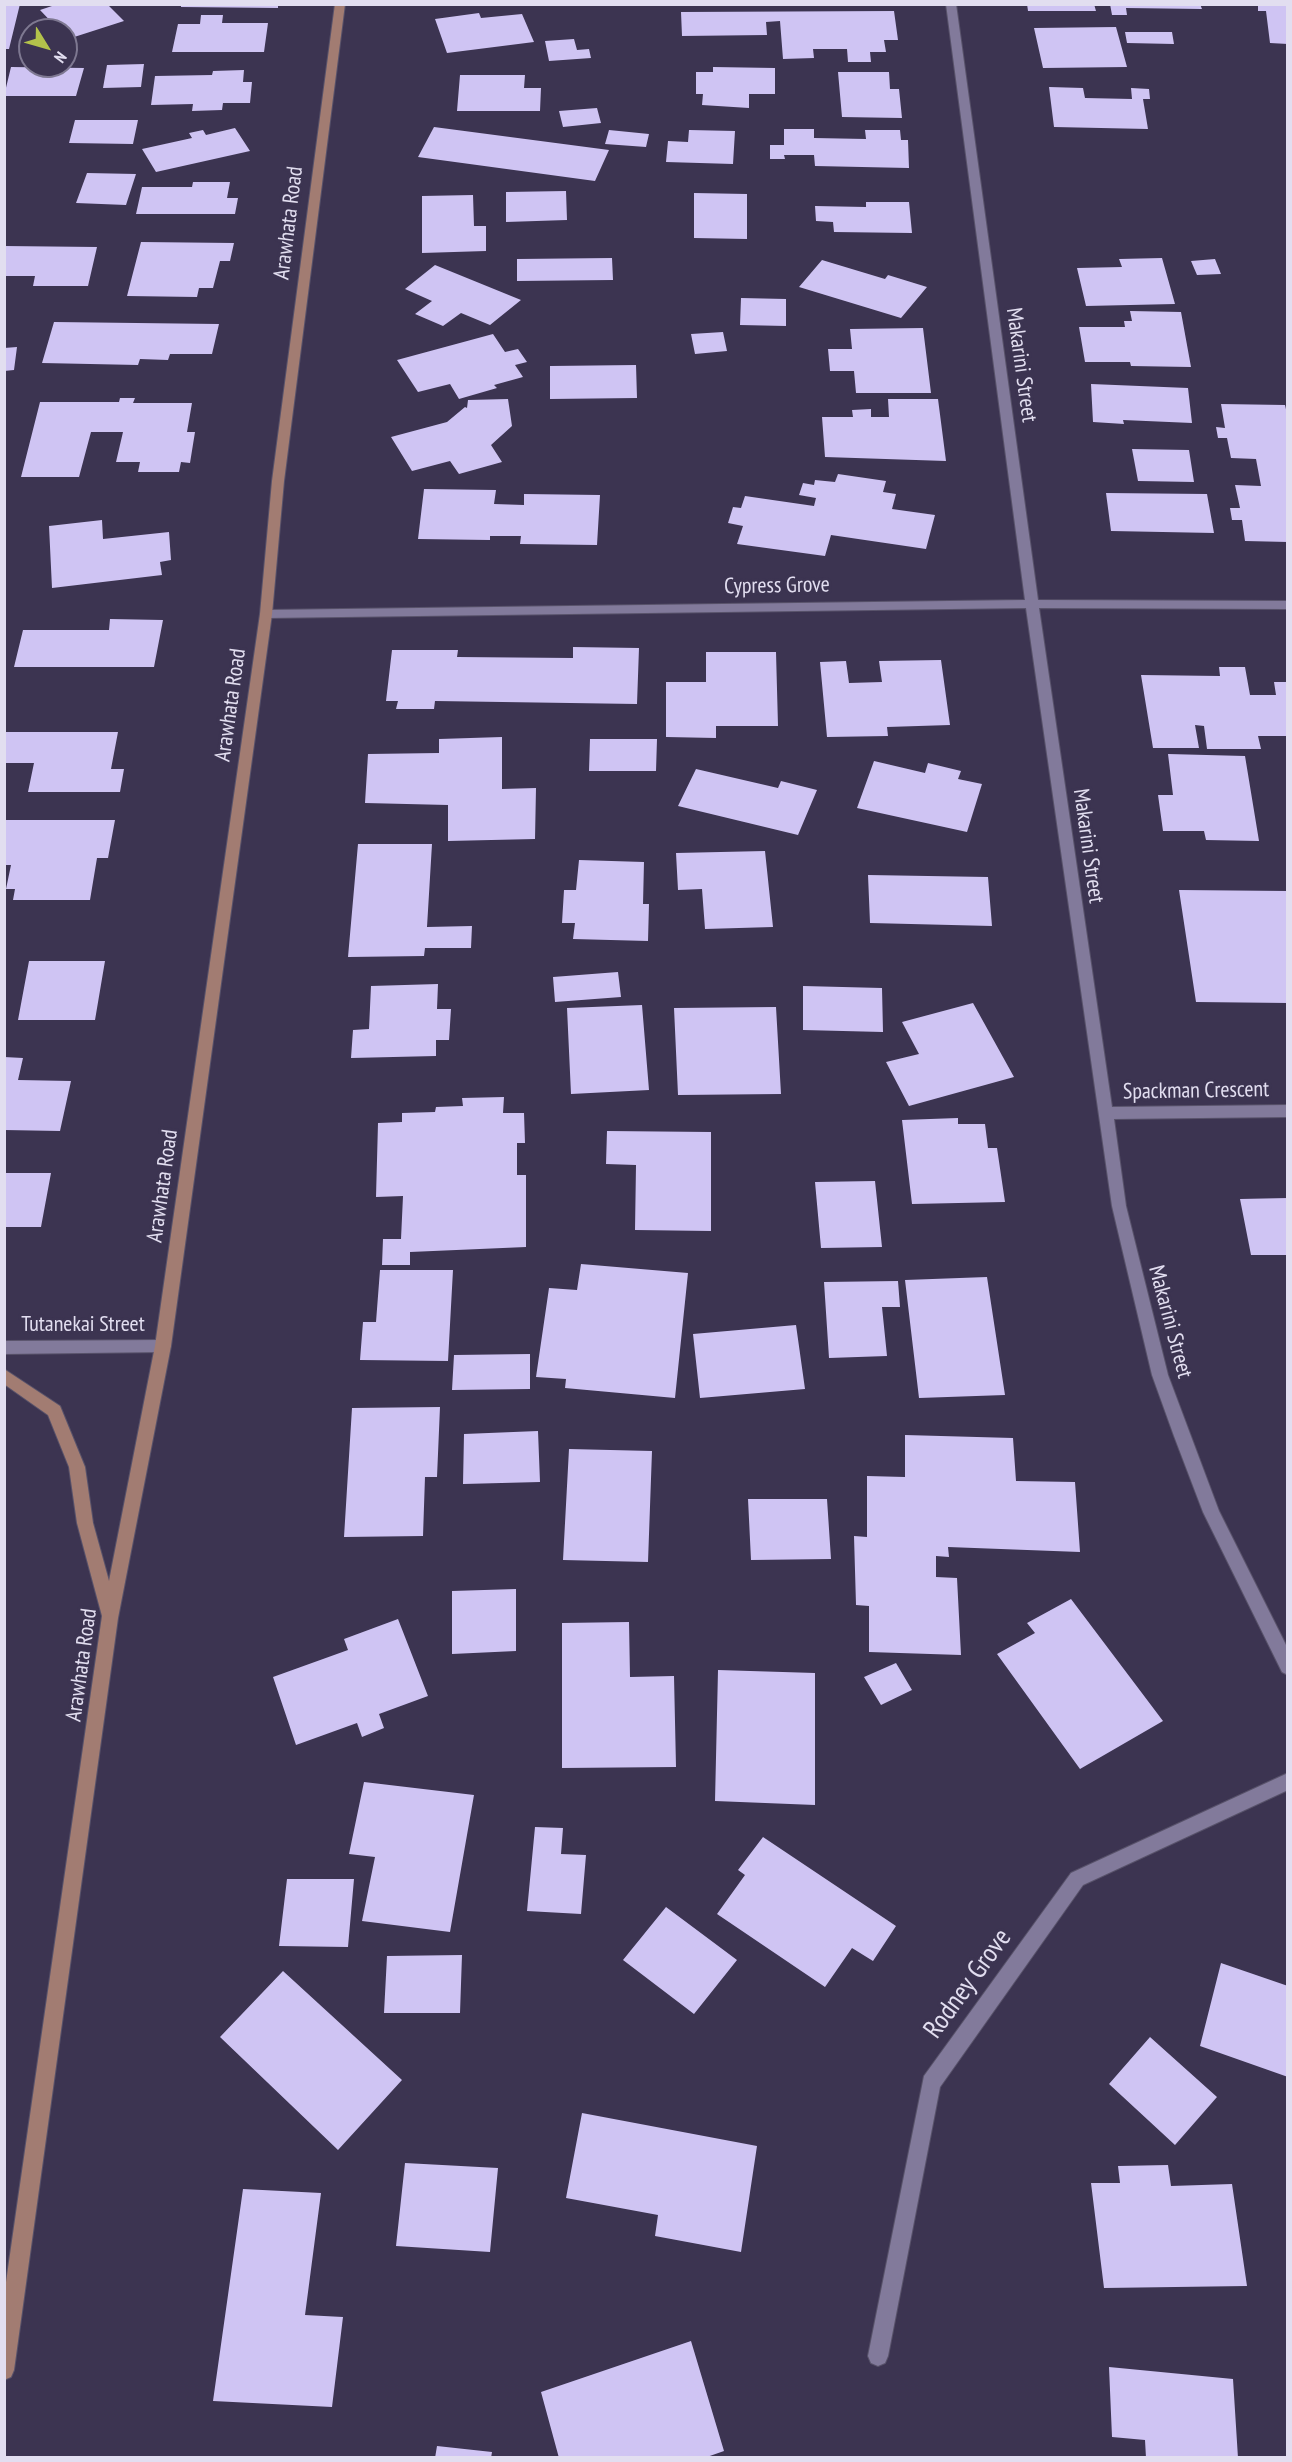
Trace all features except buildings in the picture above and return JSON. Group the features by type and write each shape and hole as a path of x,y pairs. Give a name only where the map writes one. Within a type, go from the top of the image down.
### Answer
{"main road":[{"name":"Arawhata Road","path":"4,2370 110,1618 163,1346 266,614 278,481 340,4"},
{"path":"4,1375 54,1411 77,1467 85,1523 110,1618"}],"street":[{"name":"Makarini Street","path":"951,4 1032,604 1119,1206 1160,1375 1211,1512 1287,1667"},
{"name":"Cypress Grove","path":"266,614 1032,604 1287,605"},
{"name":"Spackman Crescent","path":"1106,1113 1287,1111"},
{"name":"Tutanekai Street","path":"4,1348 163,1346"},
{"name":"Rodney Grove","path":"878,2356 931,2083 938,2073 1077,1879 1287,1781"}]}
